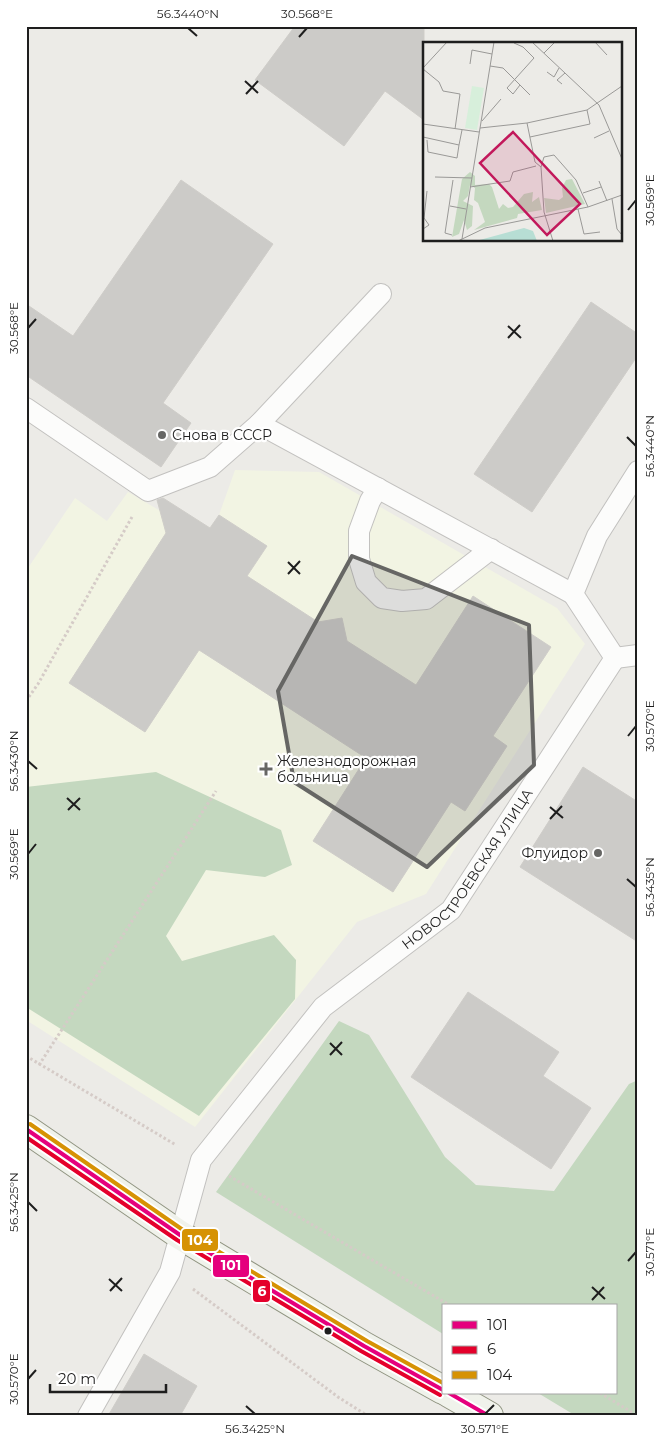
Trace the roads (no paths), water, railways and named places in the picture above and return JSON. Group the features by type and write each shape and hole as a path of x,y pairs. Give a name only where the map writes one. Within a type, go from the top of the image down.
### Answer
{"main road":[{"path":"26,1129 180,1235 364,1346 442,1389"},
{"path":"451,1394 489,1416"}],"lane":[{"path":"26,408 148,491 210,467 259,424 381,294"},
{"path":"259,424 573,594 615,658 638,655"},
{"path":"573,594 597,536 638,471"},
{"path":"378,488 370,501 359,531 359,559 366,582 382,598 402,602 426,599 490,549"},
{"name":"НОВОСТРОЕВСКАЯ УЛИЦА","path":"88,1416 170,1272 201,1160 323,1007 450,910 615,658"}],"place":[{"name":"Снова в СССР","path":"162,435"},
{"name":"Железнодорожная больница","path":"266,769"},
{"name":"Флуидор","path":"598,853"}]}
